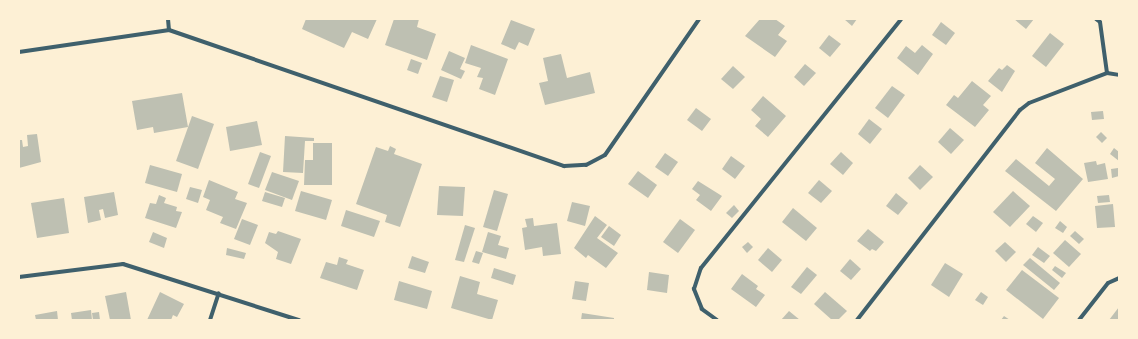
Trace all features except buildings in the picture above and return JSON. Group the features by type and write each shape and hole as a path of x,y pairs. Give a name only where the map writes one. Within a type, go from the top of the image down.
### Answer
{"street":[{"path":"168,19 169,30"},
{"path":"19,52 169,30 564,166 586,165 605,155 699,19"},
{"path":"717,320 702,309 694,289 701,268 901,19"},
{"path":"1100,20 1107,73"},
{"path":"857,320 1020,110 1029,103 1107,73 1119,75"},
{"path":"19,277 123,264 219,293 299,320"},
{"path":"1079,320 1108,283 1119,278"},
{"path":"210,320 219,293"}]}
